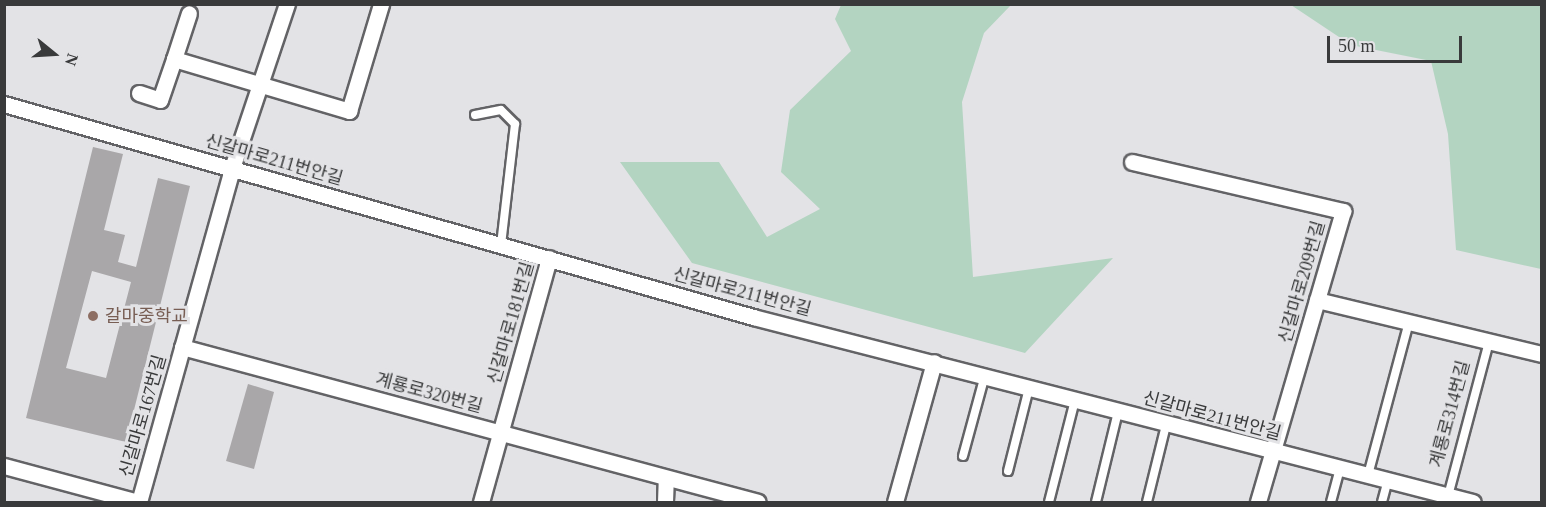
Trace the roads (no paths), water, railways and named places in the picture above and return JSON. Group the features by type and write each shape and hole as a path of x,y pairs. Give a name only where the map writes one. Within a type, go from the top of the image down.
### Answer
{"street":[{"name":"신갈마로167번길","path":"138,502 232,168 287,4"},
{"path":"174,59 261,87 349,111 381,4"},
{"path":"139,93 160,100 189,13"},
{"name":"신갈마로211번안길","path":"4,104 753,317 985,375 1272,454 1368,475 1473,502"},
{"name":"신갈마로209번길","path":"1132,162 1343,211 1258,502"},
{"name":"신갈마로181번길","path":"481,502 549,258"},
{"name":"계룡로314번길","path":"1317,300 1542,354"},
{"name":"계룡로320번길","path":"182,347 758,502"},
{"path":"895,502 934,362"},
{"path":"4,466 138,502"},
{"path":"665,502 666,478"}],"lane":[{"path":"475,115 501,110 515,124 501,245"},
{"path":"1368,475 1409,322"},
{"name":"계룡로314번길","path":"1448,496 1489,342"},
{"path":"963,456 985,375"},
{"path":"1008,471 1029,387"},
{"path":"1049,502 1075,400"},
{"path":"1096,502 1118,412"},
{"path":"1147,502 1166,425"},
{"path":"1331,502 1340,469"},
{"path":"1382,502 1388,480"}],"place":[{"name":"갈마중학교","path":"93,316"}]}
